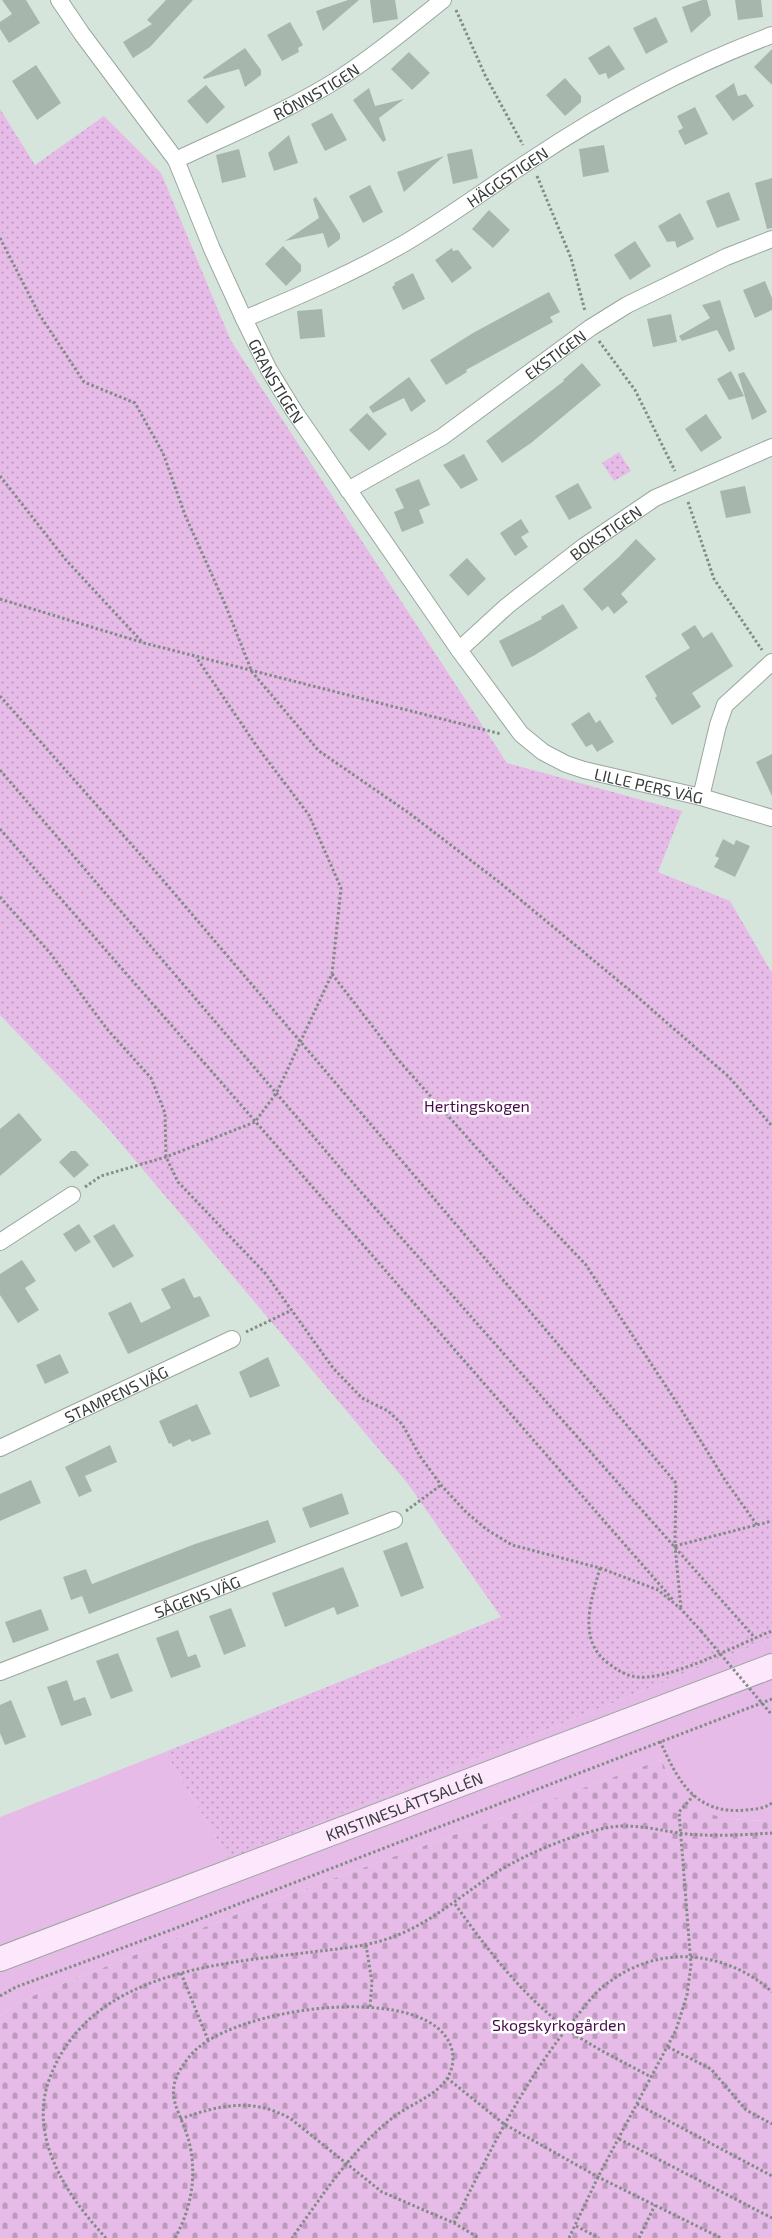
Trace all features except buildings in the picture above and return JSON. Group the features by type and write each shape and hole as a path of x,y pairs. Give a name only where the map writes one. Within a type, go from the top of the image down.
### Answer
{"street":[{"name":"GRANSTIGEN","path":"59,0 82,34 176,160 212,249 244,319 269,370 294,411 459,650 530,742"},
{"name":"RÖNNSTIGEN","path":"176,160 294,104 339,79 444,0"},
{"name":"HÄGGSTIGEN","path":"244,319 336,280 406,243 530,160 631,98 722,54 772,35"},
{"name":"EKSTIGEN","path":"348,490 442,437 590,328 627,305 709,264 772,239"},
{"name":"BOKSTIGEN","path":"459,650 507,606 583,547 655,498 772,447"},
{"path":"701,797 718,724 725,705 772,662"},
{"name":"LILLE PERS VÄG","path":"530,742 543,752 566,764 584,770 701,797 772,818"},
{"path":"0,1242 72,1195"},
{"name":"STAMPENS VÄG","path":"0,1448 232,1339"},
{"name":"SÅGENS VÄG","path":"0,1672 394,1520"},
{"name":"KRISTINESLÄTTSALLÉN","path":"0,1955 186,1890 772,1666"},
{"name":"KRISTINESLÄTTSALLÉN","path":"0,1959 36,1944"}],"path":[{"path":"0,238 39,314 84,382 135,403 163,453 185,515 225,604 252,672 319,751 409,813 499,882 633,993 729,1077 772,1126"},
{"path":"0,476 66,560 144,643"},
{"path":"0,599 144,643 530,742"},
{"path":"72,1195 101,1176 166,1157 256,1122 277,1092 332,974 341,888 308,815 258,748 196,657"},
{"path":"0,696 162,879 676,1483 675,1546 681,1609"},
{"path":"0,770 360,1191 755,1638"},
{"path":"0,829 772,1714"},
{"path":"0,897 50,953 107,1030 151,1078 165,1113 166,1157 178,1182 265,1273 290,1311 333,1368 362,1398 388,1412 402,1424 420,1456 441,1484 466,1512 486,1529 512,1546 600,1568 658,1590 681,1609"},
{"path":"332,974 400,1062 500,1174 586,1265 679,1406 725,1480 757,1525"},
{"path":"232,1339 290,1311"},
{"path":"394,1520 441,1484"},
{"path":"675,1546 772,1521"},
{"path":"600,1568 589,1614 589,1636 596,1651 619,1671 633,1677 654,1676 706,1660 772,1631"},
{"path":"0,1996 16,1987 171,1930 772,1699"},
{"path":"660,1741 676,1775 701,1802 730,1811 766,1807 772,1804"},
{"path":"569,2238 598,2177 668,2046 683,2012 691,1975 691,1956 680,1833 680,1812 694,1795"},
{"path":"106,2238 70,2195 56,2169 48,2142 44,2106 47,2085 64,2050 74,2035 98,2012 122,1996 140,1987 181,1973 239,1961 366,1945 409,1930 455,1904 496,1873 513,1863 602,1828 635,1826 680,1833 748,1835 772,1833"},
{"path":"455,1904 484,1945 510,1975 566,2029 651,2078"},
{"path":"366,1945 372,1982 370,2007"},
{"path":"454,2223 504,2124 545,2058 592,1997 621,1974 643,1963 691,1956 709,1959 740,1970 772,1992"},
{"path":"181,1973 208,2040"},
{"path":"175,2238 188,2210 192,2181 191,2150 173,2099 174,2082 191,2054 208,2040 236,2027 290,2013 319,2009 370,2007 394,2010 415,2015 440,2030 450,2044 453,2054 451,2069 447,2078 432,2094 390,2120 346,2162 292,2238"},
{"path":"668,2046 710,2069 746,2110 772,2124"},
{"path":"447,2078 504,2124 598,2177 721,2238"},
{"path":"637,2104 772,2176"},
{"path":"180,2120 208,2109 224,2106 242,2105 267,2108 291,2119 382,2192 454,2223 479,2238"},
{"path":"619,2139 772,2218"},
{"path":"639,2238 655,2205"},
{"path":"576,2226 600,2238"}],"green space":[{"name":"Hertingskogen","path":"0,109 35,165 104,116 161,173 231,341 507,763 682,811 658,872 730,901 772,973 772,1638 229,1859 165,1752 501,1617 408,1484 107,1127 0,1015"},
{"path":"619,452 631,471 614,481 602,463"},
{"path":"772,1638 772,1821 735,1819 699,1810 680,1795 661,1760 255,1907 20,2001 0,2016 0,1817 165,1752 229,1859"},
{"name":"Skogskyrkogården","path":"661,1760 680,1794 699,1809 711,1814 735,1819 772,1821 772,2238 0,2238 0,2016 20,2001 255,1907"}]}
